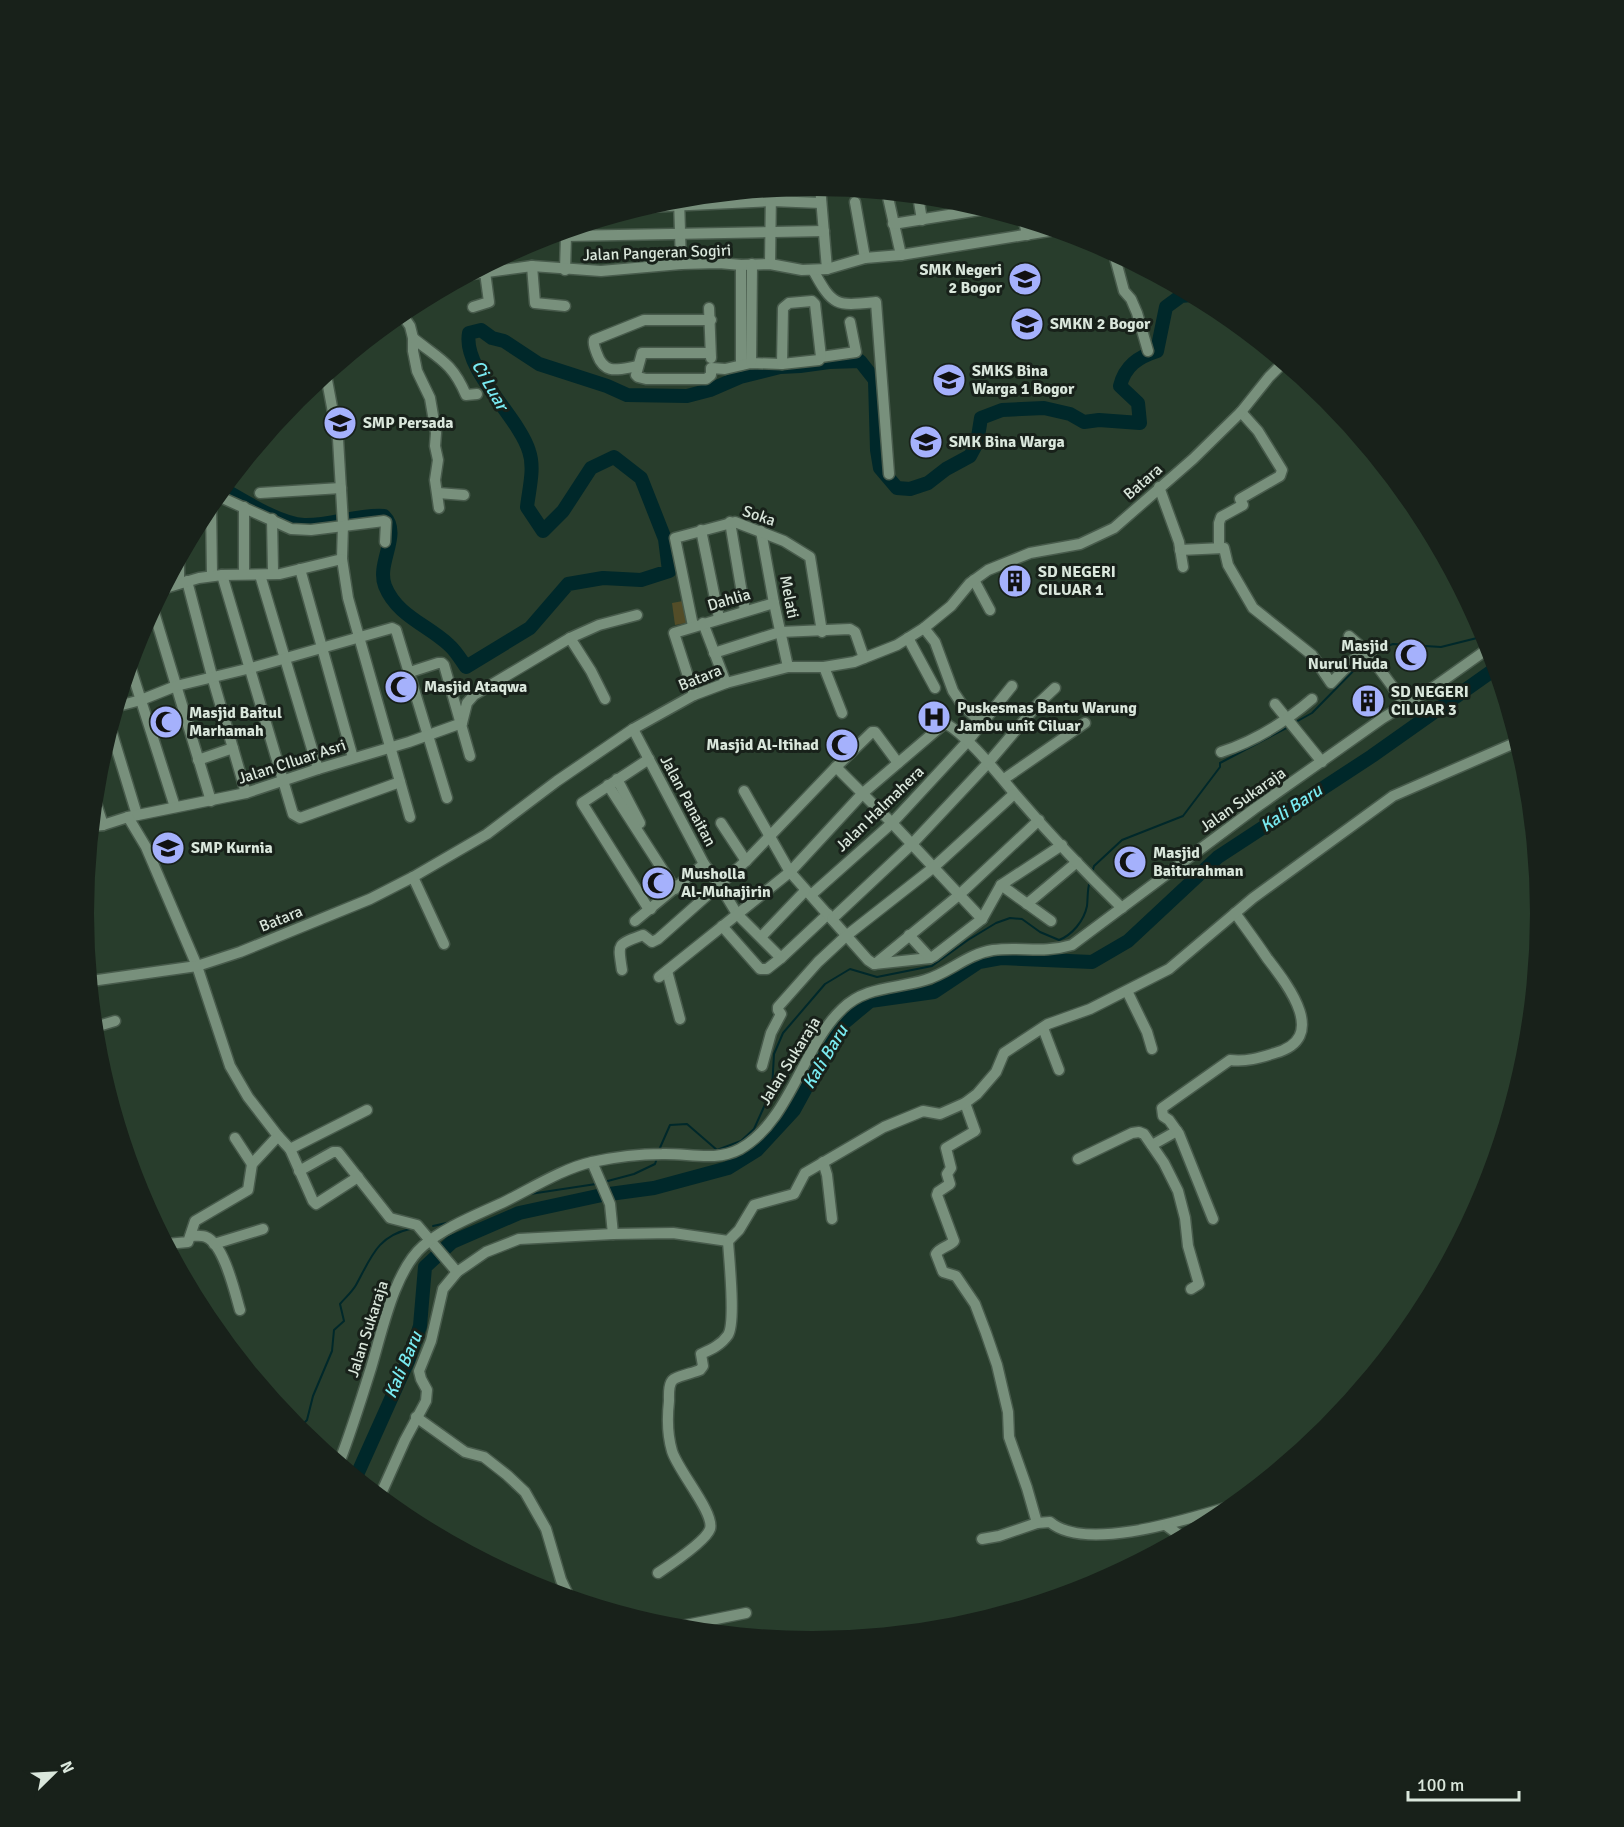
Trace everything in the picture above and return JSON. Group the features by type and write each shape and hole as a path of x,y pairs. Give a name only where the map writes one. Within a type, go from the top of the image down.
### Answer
{"street":[{"path":"821,196 827,269"},
{"path":"770,264 772,198"},
{"path":"888,201 901,255"},
{"path":"724,202 821,202"},
{"path":"855,202 865,258"},
{"path":"919,204 922,220"},
{"path":"679,209 681,264"},
{"path":"893,224 964,213"},
{"path":"1026,229 1027,235"},
{"path":"581,234 824,231"},
{"name":"Jalan Pangeran Sogiri","path":"493,271 532,266 607,271 681,264 770,264 813,270 827,269 865,258 901,255 1039,233"},
{"path":"565,240 566,270"},
{"path":"1117,264 1124,291 1131,299 1137,313 1148,351"},
{"path":"746,265 746,364"},
{"path":"532,266 535,303 565,306"},
{"path":"813,270 823,288 833,300 840,304 876,302 889,474"},
{"path":"474,307 489,302 485,275"},
{"path":"782,364 783,308 789,303 812,301 815,304 821,357"},
{"path":"709,308 711,375 706,379 686,380 636,375 642,353 710,353"},
{"path":"638,366 609,370 600,362 593,344 594,340 644,321 711,320"},
{"path":"406,322 413,338 417,371 430,398 436,433 435,447 438,460 435,480 439,508"},
{"path":"711,368 725,369 746,364 782,364 819,360 821,357 857,351 850,322"},
{"path":"413,338 454,371 466,395 477,394"},
{"name":"Batara","path":"98,980 128,978 197,966 240,952 339,912 414,877 488,834 557,781 633,729 694,695 726,683 788,668 842,665 897,645 924,628 951,606 974,580 988,570 1030,553 1080,544 1114,528 1193,459 1241,412 1278,368"},
{"path":"328,384 339,439 343,525 342,560 348,598 410,817"},
{"path":"1241,412 1258,431 1282,470 1280,476 1240,499 1243,505 1221,518 1219,523 1221,548 1227,565 1252,608 1312,655 1331,683 1367,653"},
{"path":"1159,487 1180,550 1183,567"},
{"path":"260,493 341,488"},
{"path":"438,493 464,495"},
{"path":"226,500 291,529 302,530 384,521 386,522 385,542"},
{"path":"244,507 244,571"},
{"path":"212,519 217,575 251,668 293,814 300,818 399,782"},
{"path":"272,519 273,571"},
{"path":"730,522 745,611"},
{"name":"Soka","path":"698,625 675,538 735,522 761,531 810,557 822,632"},
{"path":"701,530 719,618"},
{"name":"Melati","path":"761,531 788,668"},
{"path":"1180,550 1221,548"},
{"path":"175,584 183,580 217,575 280,574 342,560"},
{"path":"300,569 353,758"},
{"path":"181,572 246,793"},
{"path":"260,575 318,769"},
{"path":"974,580 990,610"},
{"name":"Dahlia","path":"698,625 774,603"},
{"path":"462,723 467,703 474,695 570,638 599,625 637,615"},
{"path":"157,621 211,801"},
{"path":"694,695 674,635 676,631 698,625 714,653 726,683"},
{"path":"924,628 935,642 953,691 963,706 982,723"},
{"path":"127,704 176,686 251,668 359,636 394,629 447,798"},
{"path":"714,653 780,632 852,630 864,658"},
{"path":"1349,636 1367,653 1406,705"},
{"path":"570,638 605,699"},
{"path":"909,638 935,688"},
{"name":"Jalan Sukaraja","path":"342,1455 393,1294 409,1263 422,1246 454,1227 526,1191 592,1162 650,1154 717,1156 742,1148 760,1132 780,1107 820,1038 841,1009 857,997 877,989 925,980 979,953 996,950 1056,950 1072,945 1201,848 1383,718 1434,687 1480,654"},
{"path":"407,673 442,663 446,668 470,756"},
{"path":"824,667 842,713"},
{"path":"134,679 175,807"},
{"name":"Jalan Halmahera","path":"761,937 808,893 892,823 967,742 1012,686"},
{"path":"723,926 759,969 767,969 912,844 1055,688"},
{"path":"1221,752 1248,743 1290,723 1312,699"},
{"path":"1275,704 1322,762"},
{"name":"Jalan CIluar Asri","path":"100,827 132,816 246,793 428,736 462,723"},
{"path":"680,1019 663,974 790,872 863,793 945,723 1004,779 1014,794 1122,908"},
{"path":"1004,779 1085,723"},
{"name":"Jalan Panaitan","path":"633,729 704,864 737,914 781,957"},
{"path":"622,970 618,949 621,944 643,934 651,942 658,939 746,861 872,732 898,762"},
{"path":"383,1489 416,1417 426,1401 428,1390 419,1371 430,1341 443,1289 457,1272 486,1252 519,1239 613,1234 673,1233 728,1240 739,1230 754,1205 794,1194 805,1173 823,1162 893,1123 923,1110 940,1114 965,1103 977,1094 996,1072 1004,1053 1048,1024 1090,1009 1170,969 1235,913 1394,796 1509,745"},
{"path":"115,746 132,816 197,966 230,1066 248,1097 290,1149 316,1204 358,1177"},
{"path":"198,760 233,748"},
{"path":"649,759 582,801 582,804 648,908 651,909"},
{"path":"836,767 982,919"},
{"path":"613,782 675,889"},
{"path":"744,791 790,872 874,964 930,958 982,919 1001,885 1062,845"},
{"path":"762,1066 771,1033 781,1015 778,1007 818,962 846,936 934,867 1014,794"},
{"path":"874,964 959,895 1039,820"},
{"path":"721,823 746,861"},
{"path":"1027,904 1077,862"},
{"path":"635,921 704,864"},
{"path":"414,877 444,944"},
{"path":"1001,885 1051,921"},
{"path":"1213,1219 1177,1131 1161,1112 1163,1107 1230,1060 1245,1062 1288,1049 1297,1040 1302,1025 1300,1012 1292,992 1235,913"},
{"path":"909,935 930,958"},
{"path":"1127,991 1140,1016 1152,1049"},
{"path":"104,1024 115,1021"},
{"path":"1043,1028 1059,1070"},
{"path":"965,1103 975,1131 946,1148 951,1168 946,1174 950,1184 937,1195 954,1241 951,1245 938,1250 936,1254 943,1272 956,1276 975,1304 998,1365 1008,1412 1009,1437 1037,1523"},
{"path":"290,1149 367,1110"},
{"path":"1152,1145 1177,1131"},
{"path":"1078,1159 1138,1132 1144,1134 1173,1180 1180,1198 1188,1246 1199,1284 1191,1289"},
{"path":"175,1243 188,1242 192,1236 195,1221 248,1190 252,1164 278,1136"},
{"path":"235,1138 252,1164"},
{"path":"299,1171 333,1152 338,1152 390,1218 417,1225 457,1272"},
{"path":"592,1162 610,1204 613,1234"},
{"path":"823,1162 827,1175 832,1219"},
{"path":"214,1244 263,1228"},
{"path":"192,1236 207,1238 214,1244 224,1261 240,1310"},
{"path":"658,1573 699,1544 710,1528 710,1517 689,1485 672,1451 667,1427 670,1384 674,1379 700,1371 703,1366 701,1354 718,1346 730,1333 732,1304 728,1240"},
{"path":"416,1417 465,1452 484,1457 525,1492 546,1529 564,1586"},
{"path":"982,1539 999,1536 1037,1523 1050,1522 1056,1528 1080,1534 1106,1534 1167,1526 1203,1515"},
{"path":"1167,1526 1175,1532"},
{"path":"701,1622 746,1613"}],"shaded area":[{"path":"683,601 686,623 675,625 672,603"}],"waterway":[{"name":"Ci Luar","path":"231,493 262,511 294,524 314,525 384,516 389,523 390,540 383,577 390,596 405,613 449,645 466,667 530,628 568,584 603,578 641,580 669,571 665,539 641,478 614,457 591,468 563,511 543,531 527,507 532,471 529,451 514,423 474,362 469,347 469,333 481,330 492,338 504,341 539,364 607,386 627,395 687,396 710,390 740,377 780,367 860,361 875,380 877,450 880,468 897,488 910,489 928,483 946,469 970,456 977,443 981,418 1002,410 1044,408 1070,414 1084,422 1099,420 1140,423 1138,403 1120,386 1122,379 1133,363 1157,351 1166,307 1179,297"},
{"path":"1371,652 1393,644 1441,647 1475,639"},
{"path":"1294,723 1312,713 1367,657"},
{"name":"Kali Baru","path":"359,1470 408,1361 420,1326 425,1267 452,1242 519,1213 602,1195 654,1188 728,1168 757,1150 794,1110 840,1026 870,1001 934,992 979,962 1001,958 1092,962 1128,941 1218,857 1372,756 1488,674"},
{"path":"1092,873 1094,866 1122,840 1183,816 1220,767 1220,763 1290,726"},
{"path":"659,1150 670,1125 687,1124 717,1150 741,1141 754,1129 772,1089 774,1054 783,1033 825,984 850,969 877,977 932,966 968,940 996,923 1010,918 1022,919 1040,932 1059,940 1073,931 1083,917 1087,906 1090,881"},
{"path":"604,1182 634,1174 655,1164 657,1158"},
{"path":"530,1194 596,1184"},
{"path":"433,1226 451,1222"},
{"path":"306,1421 313,1396 332,1351 334,1330 344,1321 340,1304 354,1288 376,1249 390,1237 410,1229"}],"place":[{"name":"SMK Negeri 2 Bogor","path":"1025,279"},
{"name":"SMKN 2 Bogor","path":"1027,324"},
{"name":"SMKS Bina Warga 1 Bogor","path":"949,380"},
{"name":"SMP Persada","path":"340,423"},
{"name":"SMK Bina Warga","path":"926,442"},
{"name":"SD NEGERI CILUAR 1","path":"1015,581"},
{"name":"Masjid Nurul Huda","path":"1411,655"},
{"name":"Masjid Ataqwa","path":"401,687"},
{"name":"SD NEGERI CILUAR 3","path":"1368,701"},
{"name":"Puskesmas Bantu Warung Jambu unit Ciluar","path":"934,717"},
{"name":"Masjid Baitul Marhamah","path":"166,722"},
{"name":"Masjid Al-Itihad","path":"842,745"},
{"name":"SMP Kurnia","path":"168,848"},
{"name":"Masjid Baiturahman","path":"1130,862"},
{"name":"Musholla Al-Muhajirin","path":"658,883"}]}
